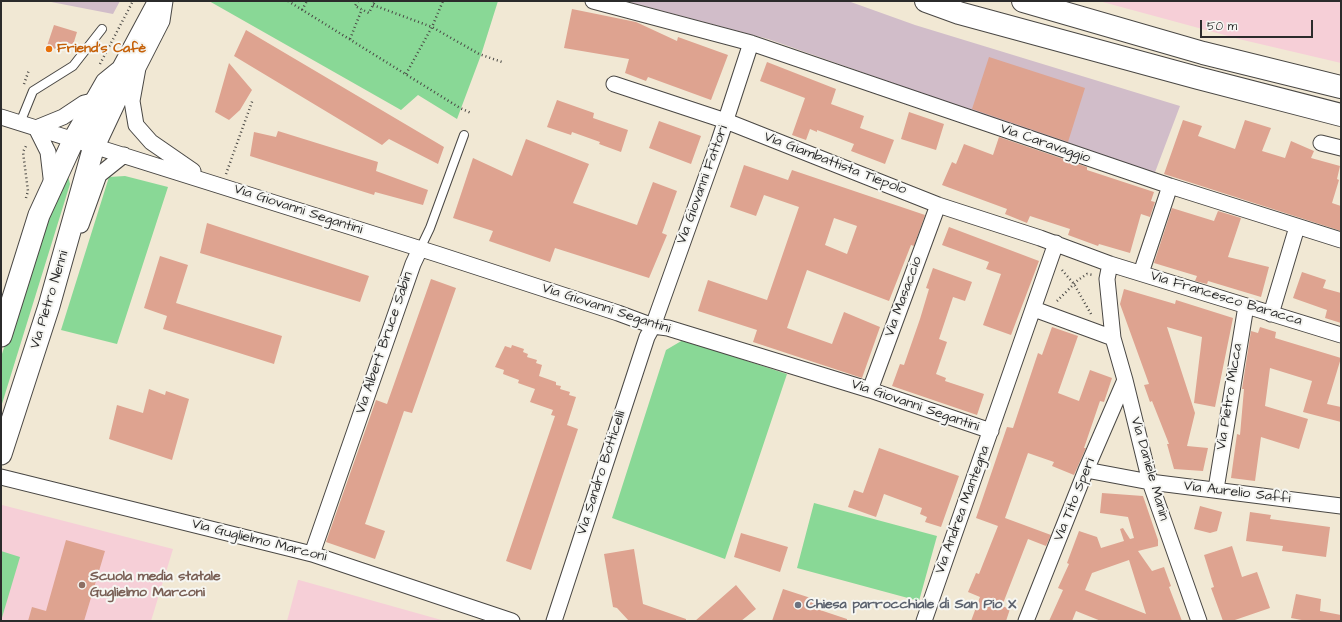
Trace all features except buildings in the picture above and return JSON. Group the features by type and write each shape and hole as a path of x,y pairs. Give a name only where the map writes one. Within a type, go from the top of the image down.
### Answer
{"highway":[{"path":"926,1 959,13 1341,115"},
{"path":"1023,1 1203,53 1341,87"}],"street":[{"path":"1,336 39,215 74,139 106,83 122,70 159,1"},
{"path":"165,1 162,21 138,68 132,101 136,125 151,142 171,157 217,184"},
{"name":"Via Caravaggio","path":"593,1 751,43 1170,186 1341,240"},
{"name":"Via Giovanni Fattori","path":"653,326 726,121 751,43"},
{"name":"Via Pietro Nenni","path":"1,454 49,306 94,146 118,95 122,70"},
{"name":"Via Giambattista Tiepolo","path":"614,84 726,121 938,205 1056,243"},
{"path":"52,186 48,152 36,128 63,117 84,103 97,100"},
{"name":"Via Giovanni Segantini","path":"1,117 420,249 618,313 653,326 668,328 870,390 991,431"},
{"path":"1321,143 1341,148"},
{"path":"62,258 73,247 99,176 124,155"},
{"path":"1141,273 1170,186"},
{"name":"Via Masaccio","path":"870,390 938,205"},
{"path":"1271,314 1297,227"},
{"name":"Via Francesco Baracca","path":"1056,243 1110,264 1341,335"},
{"name":"Via Andrea Mantegna","path":"924,621 1056,243"},
{"name":"Via Albert Bruce Sabin","path":"312,554 413,264 420,249"},
{"name":"Via Daniele Manin","path":"1110,264 1107,278 1113,338 1126,380 1150,482 1199,621"},
{"name":"Via Pietro Micca","path":"1216,489 1246,306"},
{"path":"1034,309 1113,338"},
{"name":"Via Sandro Botticelli","path":"554,621 647,337 653,326"},
{"name":"Via Tito Speri","path":"1026,621 1086,470 1126,380"},
{"name":"Via Aurelio Saffi","path":"1086,470 1150,482 1216,489 1341,506"},
{"name":"Via Guglielmo Marconi","path":"1,478 312,554 512,621"}],"lane":[{"path":"20,123 33,91 73,66 102,29"},
{"name":"Via Albert Bruce Sabin","path":"420,249 430,228 464,134"}],"path":[{"path":"98,66 133,1"},
{"path":"288,1 460,108 471,113"},
{"path":"302,10 307,1"},
{"path":"358,1 355,6 369,13 375,1"},
{"path":"406,74 432,27 443,1"},
{"path":"373,5 432,27 479,54 502,62"},
{"path":"350,39 362,10"},
{"name":"Via Giovanni Segantini","path":"217,184 253,99"},
{"path":"26,199 28,191 23,152 36,128"},
{"path":"1049,264 1061,270 1074,284 1092,315"},
{"path":"1053,305 1074,284 1087,274 1107,278"}],"shaded area":[{"path":"46,1 120,1 113,14"},
{"path":"625,1 848,1 915,25 1180,106 1154,175 768,39"},
{"path":"1099,1 1341,1 1341,63 1243,40"},
{"name":"Scuola media statale Guglielmo Marconi","path":"2,505 173,549 151,621 1,621"},
{"path":"299,580 445,621 287,621"}],"green space":[{"path":"209,1 498,1 481,55 457,119 418,95 401,110"},
{"path":"68,176 70,184 1,407 1,357 51,202"},
{"path":"125,176 168,187 117,344 61,330 109,177"},
{"path":"683,340 787,374 725,559 612,518 666,350"},
{"path":"814,503 937,536 919,601 797,568"},
{"path":"1,551 20,557 1,621"}],"place":[{"name":"Friend's Cafè","path":"49,49"},
{"name":"Scuola media statale Guglielmo Marconi","path":"82,585"},
{"name":"Chiesa parrocchiale di San Pio X","path":"798,605"}]}
